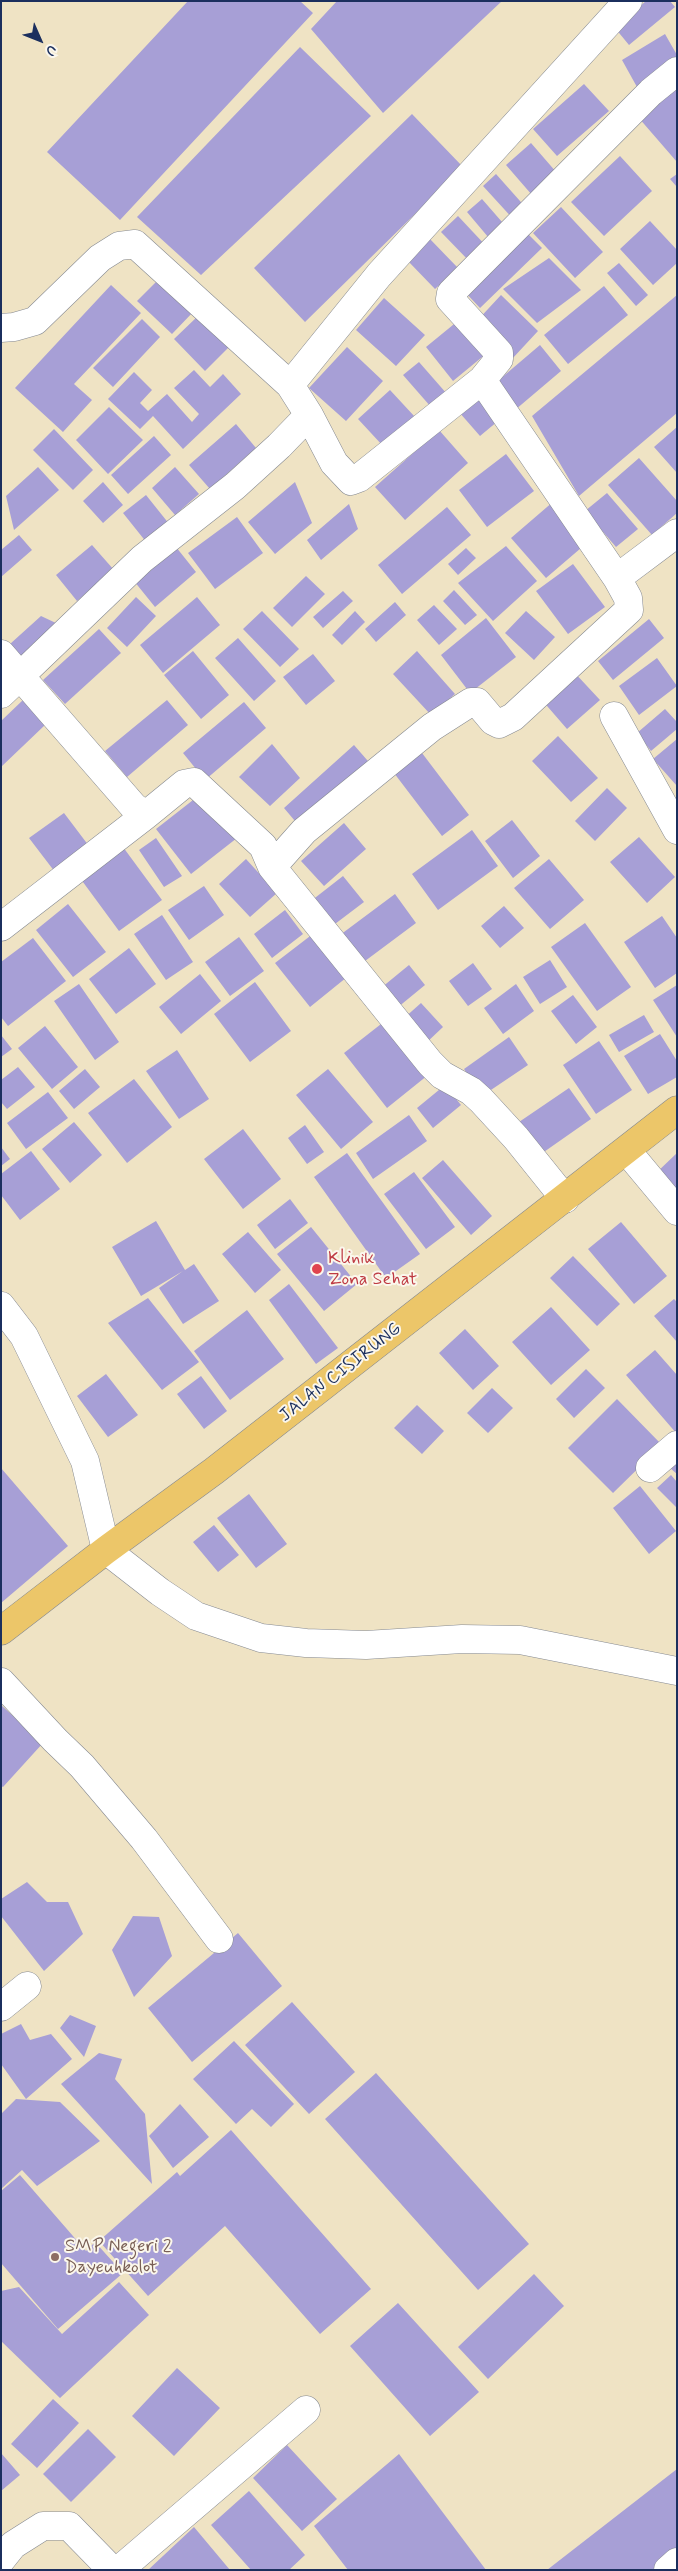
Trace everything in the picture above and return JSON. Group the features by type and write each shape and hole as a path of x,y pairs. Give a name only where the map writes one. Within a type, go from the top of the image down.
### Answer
{"main road":[{"name":"JALAN CISIRUNG","path":"1,1631 106,1550 214,1471 565,1200 677,1110"}],"street":[{"path":"290,385 379,275 628,1"},
{"path":"1,328 14,327 34,321 100,258 119,246 135,244 290,385 309,415 334,463 351,481 359,478 482,380 499,359 499,353 450,299 452,293 651,92 677,72"},
{"path":"272,867 304,831 432,727 471,702 477,702 493,721 498,724 513,717 629,610 628,598 618,578 482,380"},
{"path":"11,685 142,558 235,486 279,446 309,415"},
{"path":"618,578 677,533"},
{"path":"1,654 11,685 134,807 146,815"},
{"path":"614,716 677,830"},
{"path":"1,927 184,784 194,782 263,846 272,867 430,1063 442,1076 471,1091 481,1100 516,1138 565,1200"},
{"path":"627,1151 677,1210"},
{"path":"1,1306 24,1336 85,1461 106,1550 160,1592 196,1616 260,1638 306,1643 366,1645 462,1639 520,1640 677,1671"},
{"path":"650,1468 677,1444"},
{"path":"1,1682 101,1788 144,1839 219,1939"},
{"path":"1,2007 27,1986"},
{"path":"119,2570 306,2410"},
{"path":"1,2560 13,2545 44,2526 69,2526 112,2570"},
{"path":"668,2570 677,2562"}],"building":[{"path":"188,1 300,1 313,13 120,220 47,152"},
{"path":"337,1 502,1 383,113 311,29"},
{"path":"646,1 670,1 675,7 629,45 615,28"},
{"path":"665,34 677,55 677,62 637,87 622,60"},
{"path":"300,47 371,116 201,275 137,217"},
{"path":"584,84 609,111 557,156 533,129"},
{"path":"677,86 677,162 638,117"},
{"path":"412,114 463,167 305,322 254,268"},
{"path":"531,143 557,173 532,195 506,165"},
{"path":"620,156 652,191 604,236 571,202"},
{"path":"496,174 528,210 515,221 483,186"},
{"path":"677,174 677,187 670,179"},
{"path":"482,199 509,230 494,244 467,212"},
{"path":"561,207 603,252 575,278 533,233"},
{"path":"458,216 488,248 472,264 441,232"},
{"path":"650,221 677,250 677,263 653,285 620,249"},
{"path":"526,232 542,248 480,308 464,291"},
{"path":"429,238 458,268 435,289 407,260"},
{"path":"549,258 581,290 537,323 503,289"},
{"path":"619,263 648,295 636,306 607,273"},
{"path":"161,277 195,310 172,334 137,301"},
{"path":"111,285 141,313 74,384 92,400 63,432 15,388"},
{"path":"604,286 628,315 568,364 544,335"},
{"path":"501,295 538,331 512,359 475,323"},
{"path":"677,295 677,413 579,496 532,416"},
{"path":"384,298 425,335 396,366 356,330"},
{"path":"198,316 229,347 205,371 174,339"},
{"path":"142,319 160,337 113,387 93,368"},
{"path":"459,320 487,353 453,381 426,347"},
{"path":"540,345 561,371 515,410 493,385"},
{"path":"347,347 383,381 346,421 309,388"},
{"path":"419,362 447,394 431,407 403,375"},
{"path":"194,370 210,387 223,374 241,394 183,449 153,416 140,429 108,399 134,372 152,390 140,403 148,411 167,394 192,422 199,414 174,388"},
{"path":"390,390 415,417 383,446 358,419"},
{"path":"484,391 504,416 480,436 459,412"},
{"path":"109,407 143,440 108,474 76,440"},
{"path":"236,424 256,448 210,489 189,465"},
{"path":"677,427 677,473 654,447"},
{"path":"54,429 93,470 73,490 33,450"},
{"path":"439,430 468,463 405,520 375,487"},
{"path":"154,436 171,455 128,494 111,475"},
{"path":"506,454 534,491 487,527 459,490"},
{"path":"639,458 677,501 677,513 652,535 608,485"},
{"path":"38,467 59,490 14,530 6,496"},
{"path":"175,467 199,494 175,515 152,488"},
{"path":"103,482 123,505 103,523 83,501"},
{"path":"295,482 312,523 275,554 248,522"},
{"path":"607,493 638,529 616,547 585,511"},
{"path":"146,495 170,525 147,543 123,513"},
{"path":"554,501 588,542 546,578 511,538"},
{"path":"349,504 358,529 321,560 307,540"},
{"path":"447,507 471,535 402,594 378,565"},
{"path":"237,517 263,553 215,589 188,553"},
{"path":"19,535 32,550 1,577 1,550"},
{"path":"92,545 114,570 77,601 56,575"},
{"path":"506,546 537,581 493,621 458,583"},
{"path":"176,547 196,572 155,607 134,581"},
{"path":"466,548 476,558 458,575 448,564"},
{"path":"573,564 605,607 568,634 536,591"},
{"path":"306,576 325,594 292,627 273,608"},
{"path":"454,590 477,615 465,625 443,601"},
{"path":"343,591 353,601 323,628 313,617"},
{"path":"136,597 156,616 127,647 107,628"},
{"path":"197,597 220,625 163,673 140,645"},
{"path":"395,602 406,615 376,642 365,629"},
{"path":"434,605 457,629 439,645 417,620"},
{"path":"262,611 299,649 280,667 243,629"},
{"path":"355,611 365,622 342,645 332,635"},
{"path":"526,611 555,637 534,660 505,633"},
{"path":"41,616 58,624 22,658 10,644"},
{"path":"486,618 516,657 470,693 441,655"},
{"path":"649,619 664,638 613,680 598,661"},
{"path":"99,629 121,653 65,704 43,680"},
{"path":"238,638 276,681 254,701 215,658"},
{"path":"193,651 229,695 201,719 164,675"},
{"path":"417,651 455,694 431,715 393,674"},
{"path":"313,654 335,681 306,705 283,677"},
{"path":"657,658 677,686 639,715 619,686"},
{"path":"573,671 600,700 567,729 541,699"},
{"path":"23,700 45,725 1,767 1,721"},
{"path":"167,700 188,725 127,777 105,751"},
{"path":"244,702 266,728 205,780 183,753"},
{"path":"665,709 677,722 677,729 651,751 637,733"},
{"path":"558,736 598,778 571,802 532,761"},
{"path":"677,739 677,786 653,759"},
{"path":"272,744 300,778 270,806 239,777"},
{"path":"354,745 374,768 300,827 284,808"},
{"path":"422,753 469,815 442,836 394,773"},
{"path":"607,788 627,808 595,841 575,821"},
{"path":"202,793 237,838 191,874 156,829"},
{"path":"64,813 92,850 58,876 29,838"},
{"path":"512,820 540,856 513,878 485,841"},
{"path":"344,823 366,849 324,886 301,861"},
{"path":"472,830 498,866 438,910 412,874"},
{"path":"639,837 675,877 647,903 610,862"},
{"path":"156,838 182,876 164,887 139,850"},
{"path":"123,847 162,900 119,931 80,878"},
{"path":"246,859 277,893 250,917 219,884"},
{"path":"549,859 584,900 550,929 514,888"},
{"path":"343,876 364,902 331,927 311,901"},
{"path":"204,886 224,915 189,940 168,910"},
{"path":"395,894 416,923 361,964 340,935"},
{"path":"68,904 106,952 73,977 36,930"},
{"path":"504,906 524,928 500,948 481,926"},
{"path":"285,910 303,934 272,958 254,934"},
{"path":"162,915 193,962 166,980 134,934"},
{"path":"662,916 677,938 677,973 655,988 624,942"},
{"path":"585,923 631,987 597,1011 551,947"},
{"path":"318,930 352,973 310,1007 275,963"},
{"path":"239,937 264,971 230,996 205,962"},
{"path":"33,938 66,981 8,1026 1,1017 1,962"},
{"path":"129,948 156,984 116,1014 89,979"},
{"path":"550,960 567,987 540,1004 523,977"},
{"path":"473,963 492,989 468,1006 449,981"},
{"path":"409,965 425,985 397,1008 381,988"},
{"path":"200,974 221,1001 181,1034 159,1007"},
{"path":"255,982 291,1031 250,1062 214,1014"},
{"path":"79,984 119,1042 95,1060 54,1001"},
{"path":"516,984 534,1011 503,1034 484,1008"},
{"path":"677,985 677,1037 653,1000"},
{"path":"573,995 597,1027 576,1044 551,1011"},
{"path":"421,1003 443,1027 425,1044 403,1019"},
{"path":"644,1015 654,1032 619,1052 609,1035"},
{"path":"390,1017 433,1071 387,1108 344,1053"},
{"path":"45,1026 78,1067 52,1089 18,1048"},
{"path":"660,1034 677,1061 677,1077 648,1094 624,1056"},
{"path":"1,1035 12,1049 1,1057"},
{"path":"509,1037 528,1065 482,1096 464,1069"},
{"path":"599,1041 632,1090 596,1114 563,1065"},
{"path":"177,1050 209,1099 179,1119 146,1071"},
{"path":"18,1067 35,1087 7,1109 1,1102 1,1080"},
{"path":"85,1069 100,1087 74,1109 59,1091"},
{"path":"328,1069 373,1122 341,1149 296,1095"},
{"path":"134,1079 172,1127 127,1163 88,1113"},
{"path":"445,1085 461,1105 433,1128 417,1108"},
{"path":"569,1088 591,1119 541,1154 519,1122"},
{"path":"48,1092 68,1118 26,1149 7,1123"},
{"path":"409,1115 427,1141 373,1179 356,1153"},
{"path":"74,1122 102,1155 70,1183 42,1149"},
{"path":"305,1125 324,1152 307,1164 288,1138"},
{"path":"243,1129 281,1179 243,1209 204,1159"},
{"path":"1,1147 10,1159 1,1166"},
{"path":"31,1151 60,1189 20,1220 1,1195 1,1174"},
{"path":"347,1153 420,1254 386,1278 314,1177"},
{"path":"677,1153 677,1197 655,1174"},
{"path":"443,1160 492,1216 471,1235 422,1178"},
{"path":"414,1172 455,1227 426,1249 384,1194"},
{"path":"290,1199 308,1223 275,1249 257,1225"},
{"path":"156,1221 185,1270 194,1264 219,1301 183,1324 159,1288 183,1271 141,1296 112,1247"},
{"path":"621,1222 667,1276 634,1304 588,1249"},
{"name":"Klinik Zona Sehat","path":"311,1227 357,1284 324,1311 277,1254"},
{"path":"248,1232 281,1270 255,1293 222,1254"},
{"path":"573,1256 620,1304 597,1326 550,1278"},
{"path":"289,1284 338,1348 316,1364 269,1300"},
{"path":"148,1298 199,1362 162,1390 108,1323"},
{"path":"674,1299 677,1302 677,1342 654,1316"},
{"path":"551,1307 590,1350 551,1385 512,1342"},
{"path":"247,1310 284,1359 230,1400 194,1351"},
{"path":"465,1329 499,1366 473,1390 439,1353"},
{"path":"655,1350 677,1375 677,1434 626,1375"},
{"path":"586,1369 605,1388 574,1418 556,1399"},
{"path":"106,1374 138,1415 108,1437 77,1396"},
{"path":"201,1376 227,1411 204,1429 177,1394"},
{"path":"492,1388 513,1408 488,1433 467,1413"},
{"path":"617,1399 662,1445 613,1493 568,1448"},
{"path":"417,1405 444,1431 422,1454 394,1428"},
{"path":"677,1461 677,1474 670,1468"},
{"path":"1,1468 68,1546 1,1603"},
{"path":"671,1475 677,1482 677,1508 657,1488"},
{"path":"640,1486 676,1531 649,1554 613,1508"},
{"path":"249,1494 287,1544 256,1568 217,1518"},
{"path":"214,1525 239,1555 218,1572 193,1542"},
{"path":"1,1705 43,1743 3,1787 1,1786"},
{"path":"27,1882 47,1902 68,1902 83,1934 44,1971 1,1916 1,1899"},
{"path":"133,1916 159,1917 172,1956 134,1997 112,1950"},
{"path":"238,1933 282,1986 192,2062 148,2008"},
{"path":"292,2002 355,2072 309,2114 245,2045"},
{"path":"70,2015 96,2026 84,2057 60,2028"},
{"path":"21,2024 30,2040 51,2034 72,2059 26,2099 1,2064 1,2034"},
{"path":"234,2041 294,2104 271,2127 252,2109 236,2124 193,2079"},
{"path":"99,2053 122,2059 115,2079 145,2114 152,2184 61,2084"},
{"path":"376,2073 529,2244 478,2290 325,2119"},
{"path":"16,2099 60,2102 100,2141 37,2186 22,2170 1,2189 1,2114"},
{"path":"180,2104 209,2137 173,2168 149,2136"},
{"path":"231,2130 371,2289 320,2334 225,2226 148,2296 99,2241 177,2172 180,2176"},
{"name":"SMP Negeri 2 Dayeuhkolot","path":"20,2175 86,2251 95,2242 123,2273 58,2329 1,2263 1,2191"},
{"path":"534,2274 564,2306 488,2379 458,2347"},
{"path":"119,2282 149,2315 60,2398 1,2341 1,2291 19,2287 62,2334"},
{"path":"398,2303 479,2392 430,2436 350,2346"},
{"path":"177,2368 220,2408 174,2456 132,2416"},
{"path":"53,2399 79,2423 37,2468 11,2444"},
{"path":"88,2429 116,2457 71,2502 43,2474"},
{"path":"287,2445 337,2499 302,2531 253,2478"},
{"path":"1,2453 20,2475 1,2491"},
{"path":"399,2454 486,2570 348,2570 314,2526"},
{"path":"677,2469 677,2549 652,2570 547,2570"},
{"path":"249,2491 305,2555 289,2570 251,2570 211,2525"},
{"path":"194,2527 230,2570 148,2570"}],"place":[{"name":"Klinik Zona Sehat","path":"317,1269"},
{"name":"SMP Negeri 2 Dayeuhkolot","path":"55,2257"}]}
